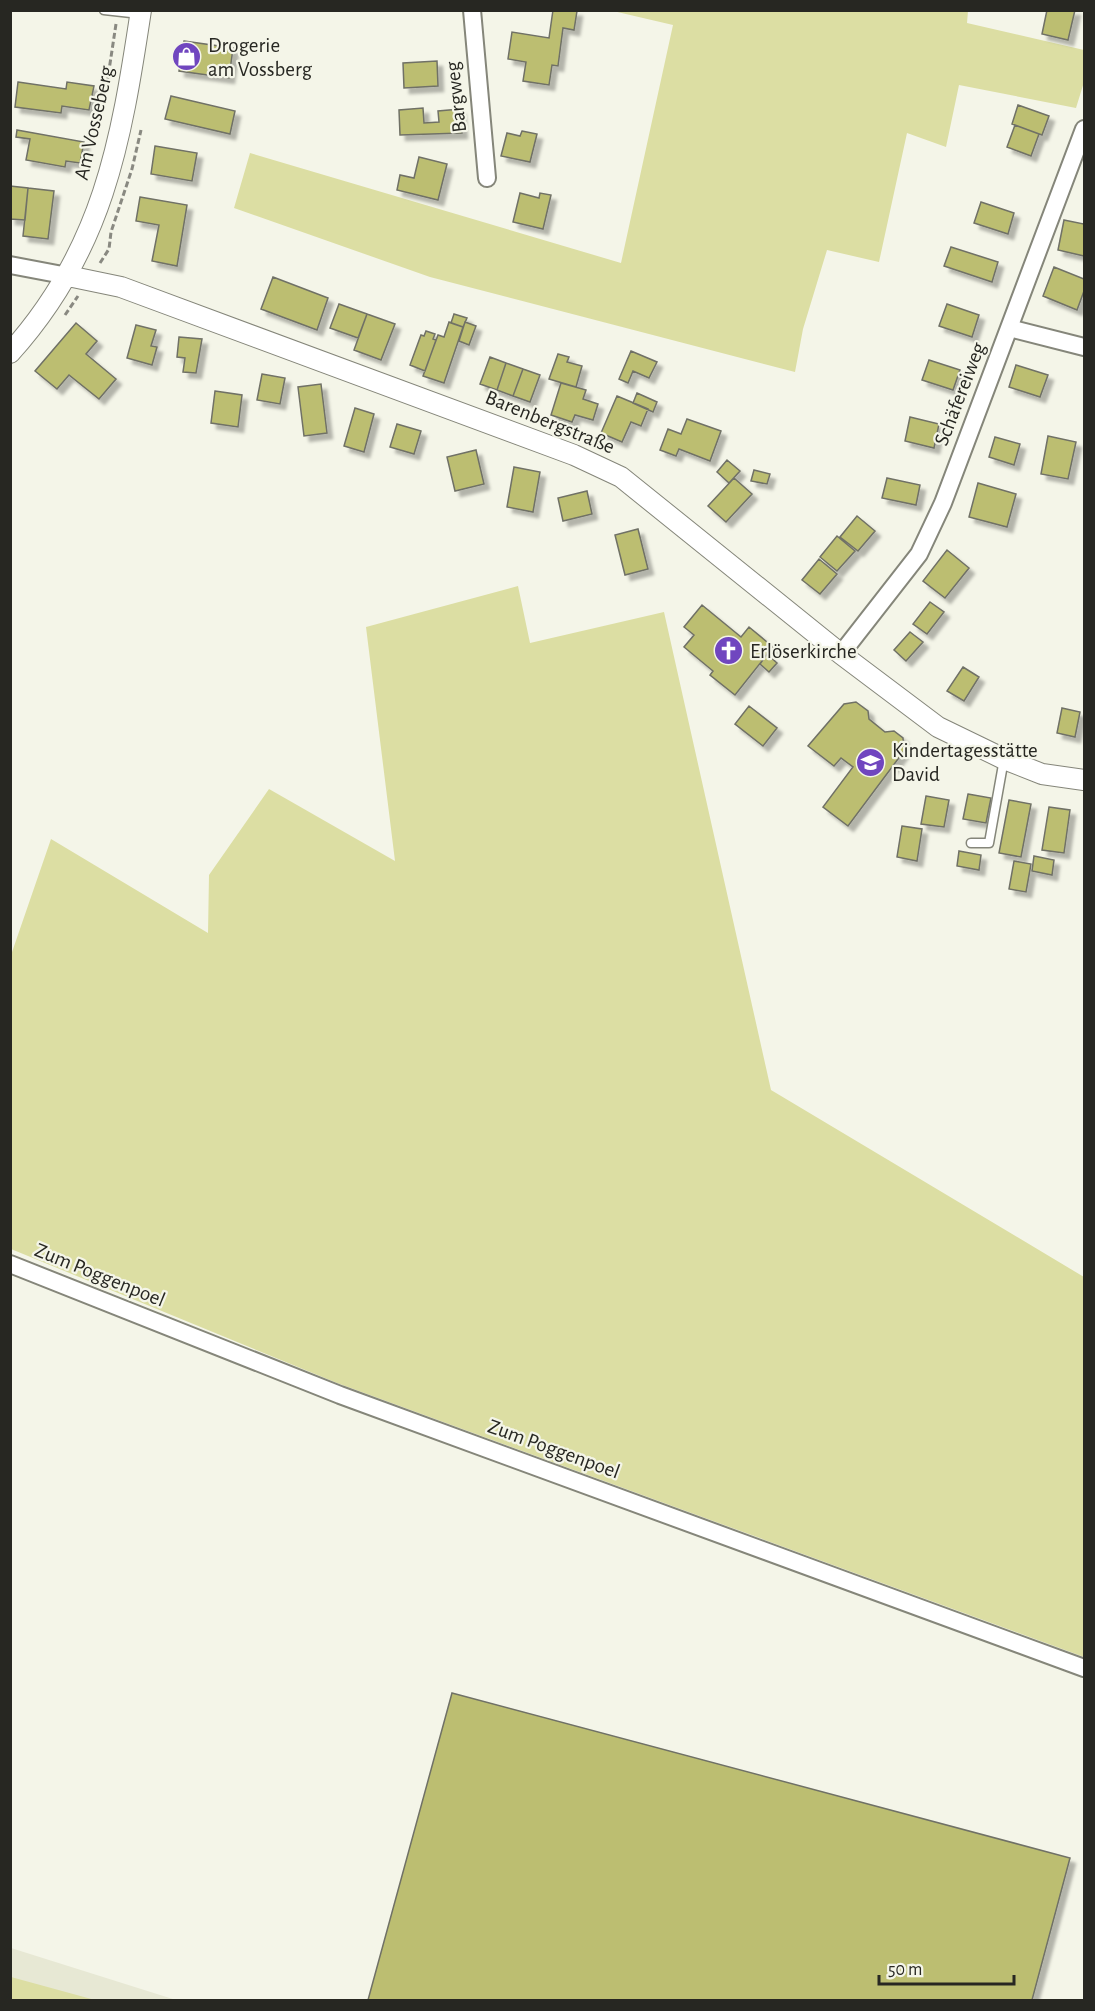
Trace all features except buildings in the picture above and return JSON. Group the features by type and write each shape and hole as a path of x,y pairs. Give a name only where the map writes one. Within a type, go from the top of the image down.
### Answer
{"street":[{"name":"Bargweg","path":"472,10 487,178"},
{"name":"Am Vosseberg","path":"10,353 39,321 68,276 85,243 114,162 141,12"},
{"name":"Schäfereiweg","path":"841,654 919,554 943,503 1084,129"},
{"path":"10,265 68,276"},
{"name":"Barenbergstraße","path":"68,276 121,287 574,455 611,472 630,484 841,654 938,727 1004,759 1042,774 1084,780"},
{"path":"1009,328 1084,347"},
{"name":"Zum Poggenpoel","path":"10,1264 340,1395 1084,1668"}],"lane":[{"path":"104,10 141,12"},
{"path":"971,843 989,843 1004,759"}],"path":[{"path":"102,120 118,12"}],"shaded area":[{"path":"11,1948 176,2000 11,2000"}],"green space":[{"path":"613,11 968,11 967,23 1084,50 1084,82 1076,108 959,85 946,147 907,133 879,262 827,250 803,329 795,372 430,277 234,208 250,153 621,263 673,25"},
{"path":"518,586 530,643 664,612 771,1090 1084,1277 1084,1657 337,1383 11,1249 11,955 51,839 208,933 209,875 269,789 395,861 366,627"},
{"path":"11,1977 95,2000 11,2000"}],"place":[{"name":"Drogerie am Vossberg","path":"187,57"},
{"name":"Erlöserkirche","path":"729,651"},
{"name":"Kindertagesstätte David","path":"871,762"}]}
